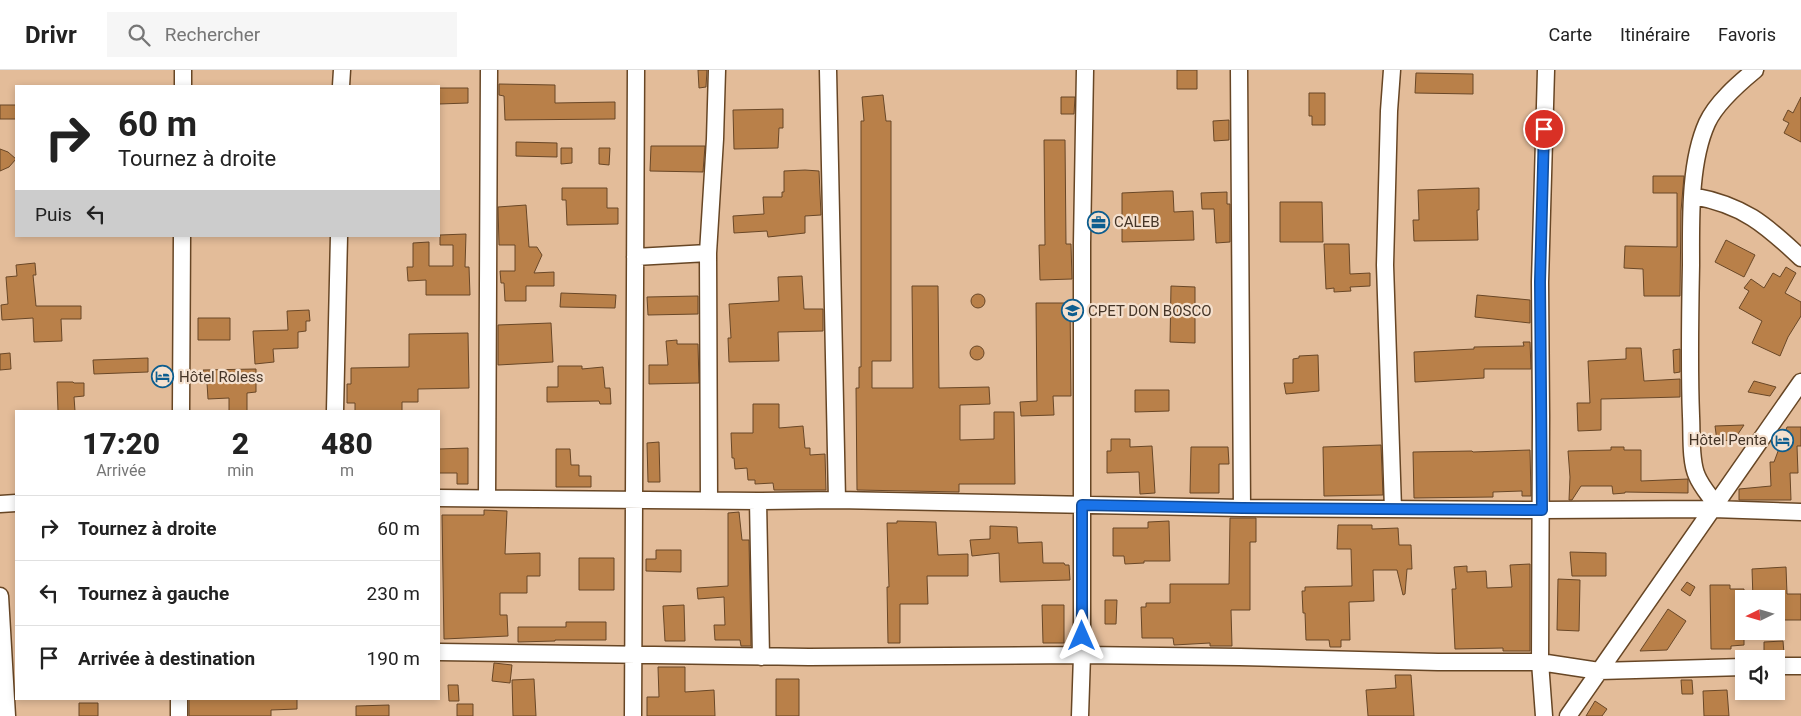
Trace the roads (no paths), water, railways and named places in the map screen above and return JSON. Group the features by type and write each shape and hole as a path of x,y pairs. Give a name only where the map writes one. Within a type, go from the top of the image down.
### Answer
{"street":[{"path":"183,70 183,85"},
{"path":"342,70 342,85"},
{"path":"487,498 489,70"},
{"path":"633,716 636,70"},
{"path":"709,500 708,253 716,139 717,70"},
{"path":"828,70 837,500"},
{"path":"1080,716 1082,655 1082,253 1085,70"},
{"path":"1239,70 1242,508"},
{"path":"1392,70 1389,111 1385,265 1393,509"},
{"path":"1544,716 1540,662 1542,510 1540,282 1546,70"},
{"path":"1714,507 1696,476 1693,462 1690,398 1693,196 1698,146 1708,121 1719,105 1755,70"},
{"path":"1693,196 1712,199 1752,216 1776,234 1801,258"},
{"path":"181,410 182,237"},
{"path":"335,410 338,237"},
{"path":"635,257 708,253"},
{"path":"1568,716 1801,382"},
{"path":"440,498 837,500 1242,508 1542,510 1714,507 1801,512"},
{"path":"758,501 761,657"},
{"path":"0,504 15,503"},
{"path":"0,596 7,716"},
{"path":"440,652 761,657 1082,655 1438,662 1540,662 1599,672 1735,667"},
{"path":"1785,666 1801,666"},
{"path":"179,700 179,716"}],"place":[{"name":"CALEB","path":"1098,222"},
{"name":"CPET DON BOSCO","path":"1072,311"},
{"name":"Hôtel Roless","path":"163,377"},
{"name":"Hôtel Penta","path":"1783,440"}]}
